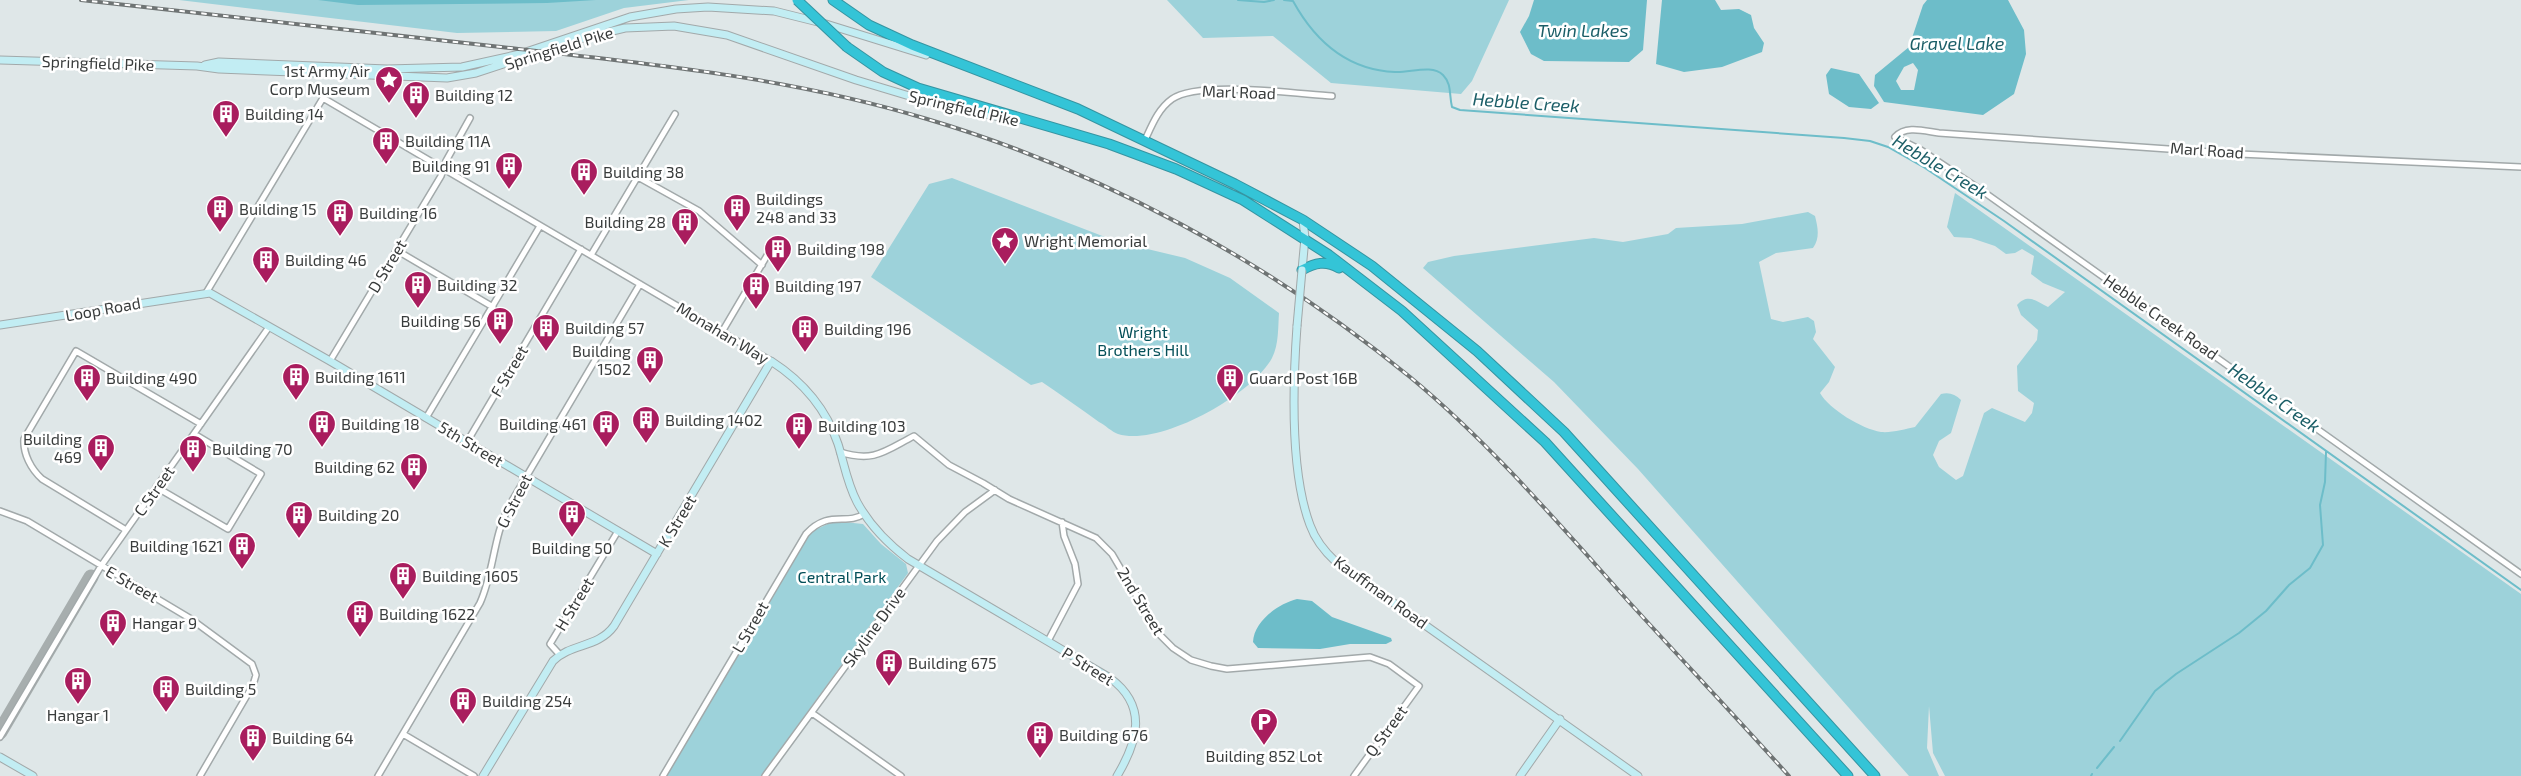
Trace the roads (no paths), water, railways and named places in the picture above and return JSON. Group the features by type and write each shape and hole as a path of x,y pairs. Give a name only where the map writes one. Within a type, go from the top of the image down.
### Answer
{"highway":[{"path":"797,0 847,47 888,74 918,88 1116,146 1176,169 1243,200 1305,238 1368,284 1497,396 1578,475 1848,776"},
{"path":"833,0 869,24 912,45 1047,97 1145,140 1304,220 1351,250 1411,296 1498,370 1564,432 1875,776"},
{"path":"1302,270 1317,263 1331,263 1419,327"}],"main road":[{"name":"Springfield Pike","path":"197,66 219,62 387,69 444,69 476,65 520,54 630,17 676,9 725,7 774,12 826,24 923,54 1047,97"},
{"name":"Springfield Pike","path":"0,60 197,66 303,74 438,79 483,71 594,35 639,27 674,26 711,31 742,39 856,80 926,101 1058,129"},
{"name":"Kauffman Road","path":"1304,220 1305,238 1297,326 1294,390 1297,455 1308,518 1318,542 1336,562 1638,776"},
{"name":"Loop Road","path":"0,325 206,293"},
{"name":"5th Street","path":"206,293 216,296 330,361 657,554"},
{"name":"Monahan Way","path":"771,362 792,376 812,396 830,425 840,452 848,483 864,514 888,542 919,564 1048,641"},
{"name":"K Street","path":"560,655 571,649 595,643 608,634 771,362"},
{"name":"P Street","path":"1048,641 1110,678 1128,698 1135,714 1136,733 1131,752 1117,776"},
{"name":"H Street","path":"483,776 544,674 560,655"},
{"path":"1520,776 1560,719"},
{"path":"0,757 33,776"}],"street":[{"name":"Marl Road","path":"1145,140 1156,118 1172,98 1187,91 1332,96"},
{"name":"Monahan Way","path":"206,293 323,98 771,362"},
{"path":"591,255 674,114"},
{"name":"D Street","path":"330,361 443,170 470,118"},
{"name":"Marl Road","path":"1895,137 1900,131 1914,130 1939,134 2240,154 2521,167"},
{"name":"Hebble Creek Road","path":"1895,137 1927,154 1981,190 2521,574"},
{"path":"638,177 699,211 762,265"},
{"path":"426,418 540,226"},
{"path":"722,332 775,242"},
{"name":"F Street","path":"467,442 581,249"},
{"path":"396,250 493,307"},
{"name":"G Street","path":"378,776 480,603 487,584 501,524 526,477 640,284"},
{"name":"C Street","path":"0,737 101,566 269,327"},
{"path":"126,530 42,480 25,453 24,439 76,351 201,424"},
{"path":"156,487 228,529 261,474 194,434"},
{"name":"2nd Street","path":"840,452 855,457 869,458 914,436 950,465 995,490 1012,502 1087,533 1105,546 1119,566 1158,634 1172,648 1191,660 1227,669 1370,656 1389,664 1419,686"},
{"name":"Skyline Drive","path":"765,776 919,564 954,522 995,490"},
{"name":"E Street","path":"0,511 28,521 201,624 243,656 254,668 256,678 251,689 200,776"},
{"name":"L Street","path":"663,776 806,534 822,522 836,518 858,518 864,514"},
{"path":"1048,641 1078,584 1075,564 1064,536 1062,522"},
{"name":"H Street","path":"560,655 550,644 618,531"},
{"name":"Q Street","path":"1354,776 1419,686"},
{"path":"812,713 900,776"},
{"path":"403,734 474,776"}],"water":[{"path":"318,0 596,0 547,3 358,5"},
{"name":"Twin Lakes","path":"1534,0 1647,0 1643,50 1629,62 1544,61 1531,54 1520,32 1529,16"},
{"name":"Twin Lakes","path":"1662,0 1715,0 1721,10 1739,9 1751,15 1754,28 1764,43 1762,52 1722,67 1684,72 1656,64"},
{"name":"Gravel Lake","path":"1927,0 2008,0 2024,30 2026,54 2014,94 1983,115 1884,102 1874,86 1875,75 1909,47 1923,5","holes":["1913,63 1918,70 1914,90 1901,90 1896,81 1904,67"]},
{"path":"1831,68 1859,74 1879,103 1871,109 1849,107 1829,94 1826,75"},
{"path":"1297,599 1312,601 1332,617 1391,638 1392,641 1386,644 1350,644 1320,649 1258,648 1253,642 1254,634 1262,620 1275,609"}],"waterway":[{"name":"Hebble Creek","path":"1238,0 1264,2 1274,0"},
{"name":"Hebble Creek","path":"1284,0 1293,1 1312,29 1323,41 1335,51 1362,66 1395,72 1427,69 1443,75 1448,82 1452,107 1460,110 1844,138 1870,141 1888,147 1925,168 2004,221 2521,590"},
{"path":"2120,741 2155,691 2176,674 2239,633 2266,611 2289,585 2310,568 2323,545 2320,505 2325,482 2326,452"},
{"path":"2097,768 2114,747"}],"railway":[{"path":"81,0 608,59 769,82 822,92 927,119 992,140 1120,193 1181,224 1300,295 1356,335 1440,403 1469,429 1524,485 1789,776"}],"place":[{"name":"1st Army Air Corp Museum","path":"389,104"},
{"name":"Building 12","path":"416,119"},
{"name":"Building 14","path":"226,138"},
{"name":"Building 11A","path":"386,165"},
{"name":"Building 91","path":"509,190"},
{"name":"Building 38","path":"584,196"},
{"name":"Buildings 248 and 33","path":"737,232"},
{"name":"Building 15","path":"220,233"},
{"name":"Building 16","path":"340,237"},
{"name":"Building 28","path":"685,246"},
{"name":"Wright Memorial","path":"1005,265"},
{"name":"Building 198","path":"778,273"},
{"name":"Building 46","path":"266,284"},
{"name":"Building 32","path":"418,309"},
{"name":"Building 197","path":"756,310"},
{"name":"Building 56","path":"500,345"},
{"name":"Building 57","path":"546,352"},
{"name":"Building 196","path":"805,353"},
{"name":"Building 1502","path":"650,384"},
{"name":"Building 1611","path":"296,401"},
{"name":"Building 490","path":"87,402"},
{"name":"Guard Post 16B","path":"1230,402"},
{"name":"Building 1402","path":"646,444"},
{"name":"Building 18","path":"322,448"},
{"name":"Building 461","path":"606,448"},
{"name":"Building 103","path":"799,450"},
{"name":"Building 469","path":"101,472"},
{"name":"Building 70","path":"193,473"},
{"name":"Building 62","path":"414,491"},
{"name":"Building 50","path":"572,538"},
{"name":"Building 20","path":"299,539"},
{"name":"Building 1621","path":"242,570"},
{"name":"Building 1605","path":"403,600"},
{"name":"Building 1622","path":"360,638"},
{"name":"Hangar 9","path":"113,647"},
{"name":"Building 675","path":"889,687"},
{"name":"Hangar 1","path":"78,705"},
{"name":"Building 5","path":"166,713"},
{"name":"Building 254","path":"463,725"},
{"name":"Building 852 Lot","path":"1264,746"},
{"name":"Building 676","path":"1040,759"},
{"name":"Building 64","path":"253,762"}],"park label":[{"name":"Wright Brothers Hill","path":"1143,341"},
{"name":"Central Park","path":"842,577"}]}
